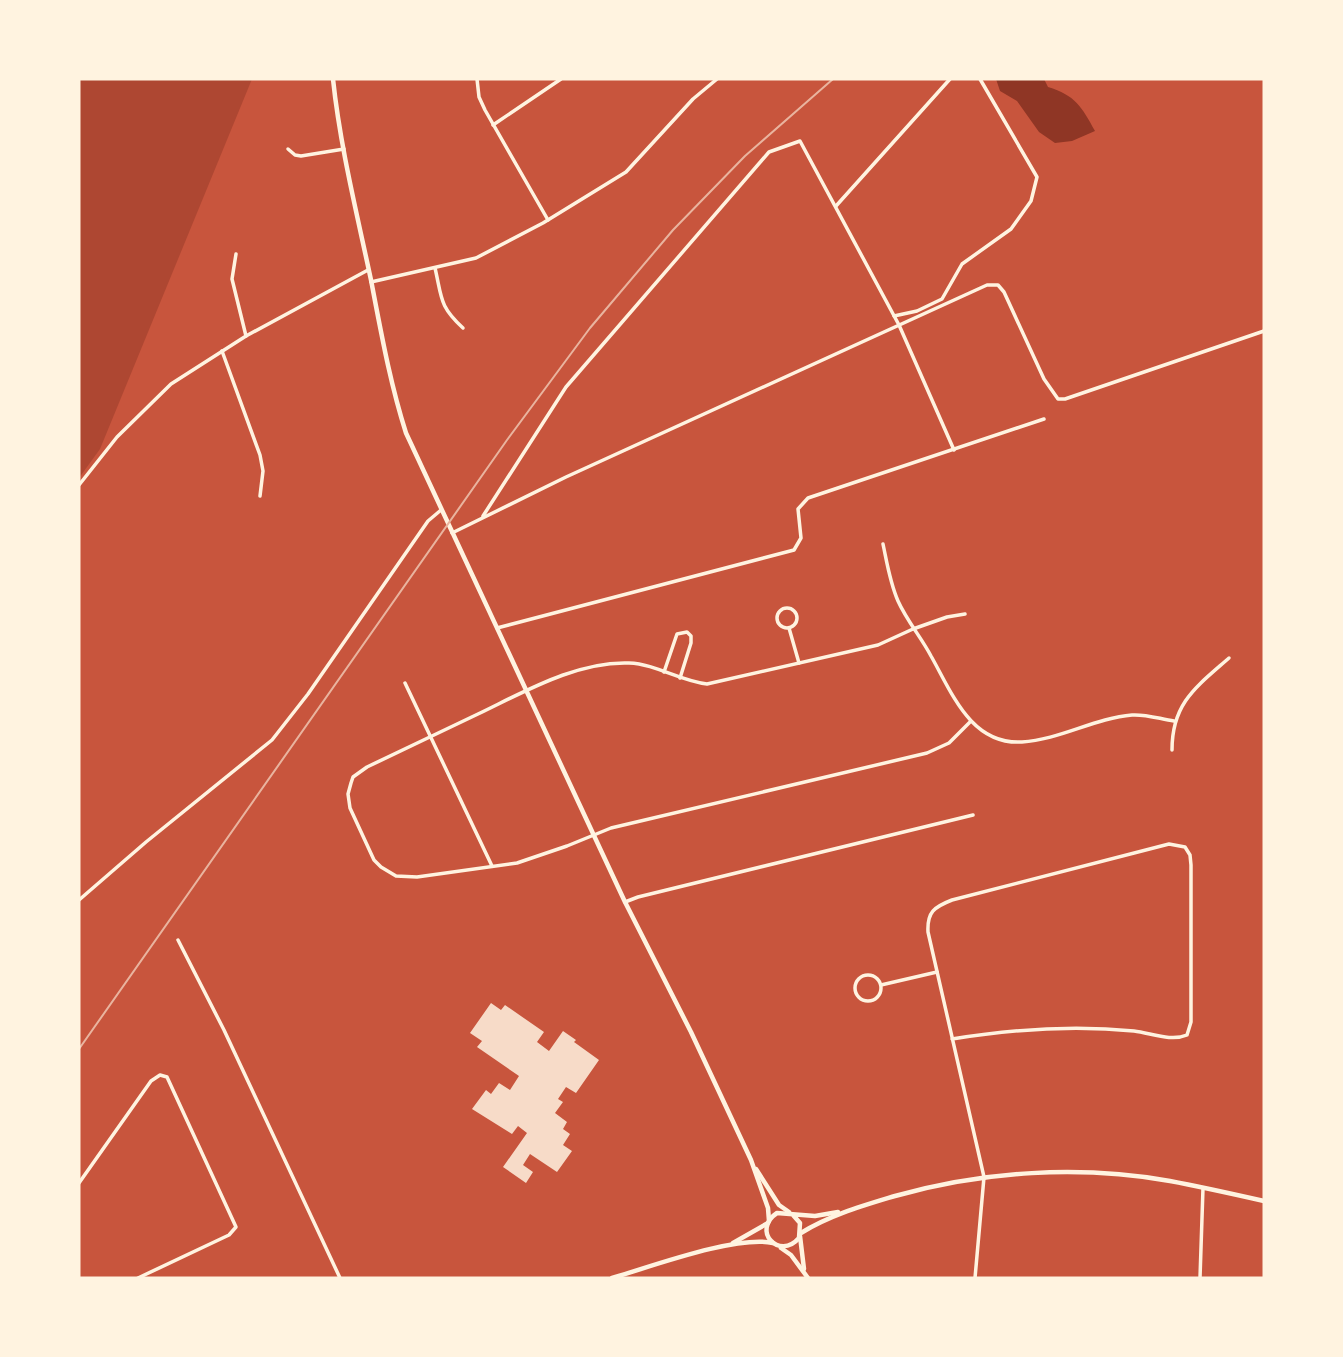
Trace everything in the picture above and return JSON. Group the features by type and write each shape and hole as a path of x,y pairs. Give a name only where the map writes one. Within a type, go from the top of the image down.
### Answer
{"street":[{"path":"333,79 368,270 397,406 406,433 625,902 691,1032 751,1160 768,1208 767,1233 775,1244 791,1255 808,1278"},
{"path":"477,79 481,103 548,220"},
{"path":"493,125 561,79"},
{"path":"371,282 476,258 548,220 626,172 693,99 717,79"},
{"path":"836,206 950,79"},
{"path":"894,316 917,311 942,299 962,264 1011,229 1031,201 1037,177 980,79"},
{"path":"481,518 566,387 769,152 800,141 899,325 954,450"},
{"path":"288,149 301,156 344,149"},
{"path":"236,254 232,279 246,336"},
{"path":"435,268 446,312 463,328"},
{"path":"79,485 95,462 138,414 171,384 246,336 368,270"},
{"path":"452,533 566,477 987,285 998,285 1004,292 1051,391 1058,399 1065,399 1264,331"},
{"path":"222,350 262,464 260,496"},
{"path":"498,628 794,550 801,538 798,509 808,498 1044,419"},
{"path":"79,900 156,833 272,740 308,694 428,521 441,510"},
{"path":"883,544 896,595 913,629 970,722 995,738 1009,742 1026,742 1121,717 1140,715 1174,721"},
{"path":"784,608 793,610 797,615 794,624 789,628 780,626 777,620 779,611 784,608"},
{"path":"965,614 947,617 913,629 878,645 707,684 641,664 613,664 559,678 367,767 353,777 348,794 351,808 374,860 388,872 404,878 531,859 623,825 927,753 949,743 970,722"},
{"path":"789,628 799,663"},
{"path":"664,672 677,634 687,632 691,639 680,678"},
{"path":"1172,750 1174,721 1186,698 1229,658"},
{"path":"405,683 492,866"},
{"path":"625,902 973,815"},
{"path":"952,1039 1060,1027 1095,1027 1174,1037 1187,1035 1191,1022 1190,855 1181,845 1169,844 937,906 930,914 928,925 937,972 952,1039 984,1177 975,1278"},
{"path":"178,940 340,1278"},
{"path":"881,985 937,972"},
{"path":"868,975 875,977 881,985 880,994 872,1000 862,999 856,990 859,980 868,975"},
{"path":"79,1183 151,1081 160,1075 167,1077 236,1227 229,1235 138,1278"},
{"path":"751,1160 774,1198 800,1223 804,1270"},
{"path":"611,1278 729,1245 764,1241 790,1246 816,1223 849,1210 904,1194 984,1177 1057,1172 1092,1173 1169,1181 1264,1201"},
{"path":"1200,1278 1203,1188"},
{"path":"729,1245 778,1213 815,1216 849,1210"}],"shaded area":[{"path":"79,79 252,79 100,449 79,478"},
{"path":"996,79 1044,79 1048,87 1077,103 1095,131 1072,141 1055,143 1039,132 1017,101 1000,91"}],"building":[{"path":"491,1003 501,1010 505,1005 544,1032 537,1042 549,1051 563,1031 599,1060 576,1093 566,1087 558,1099 563,1102 555,1113 567,1122 563,1129 570,1134 563,1145 572,1151 557,1172 530,1154 523,1165 533,1172 526,1183 503,1167 527,1133 518,1126 512,1134 472,1109 486,1090 491,1094 499,1083 510,1090 519,1076 477,1047 482,1041 470,1033"}],"railway":[{"path":"79,1049 507,440 590,328 673,230 745,156 833,79"}]}
